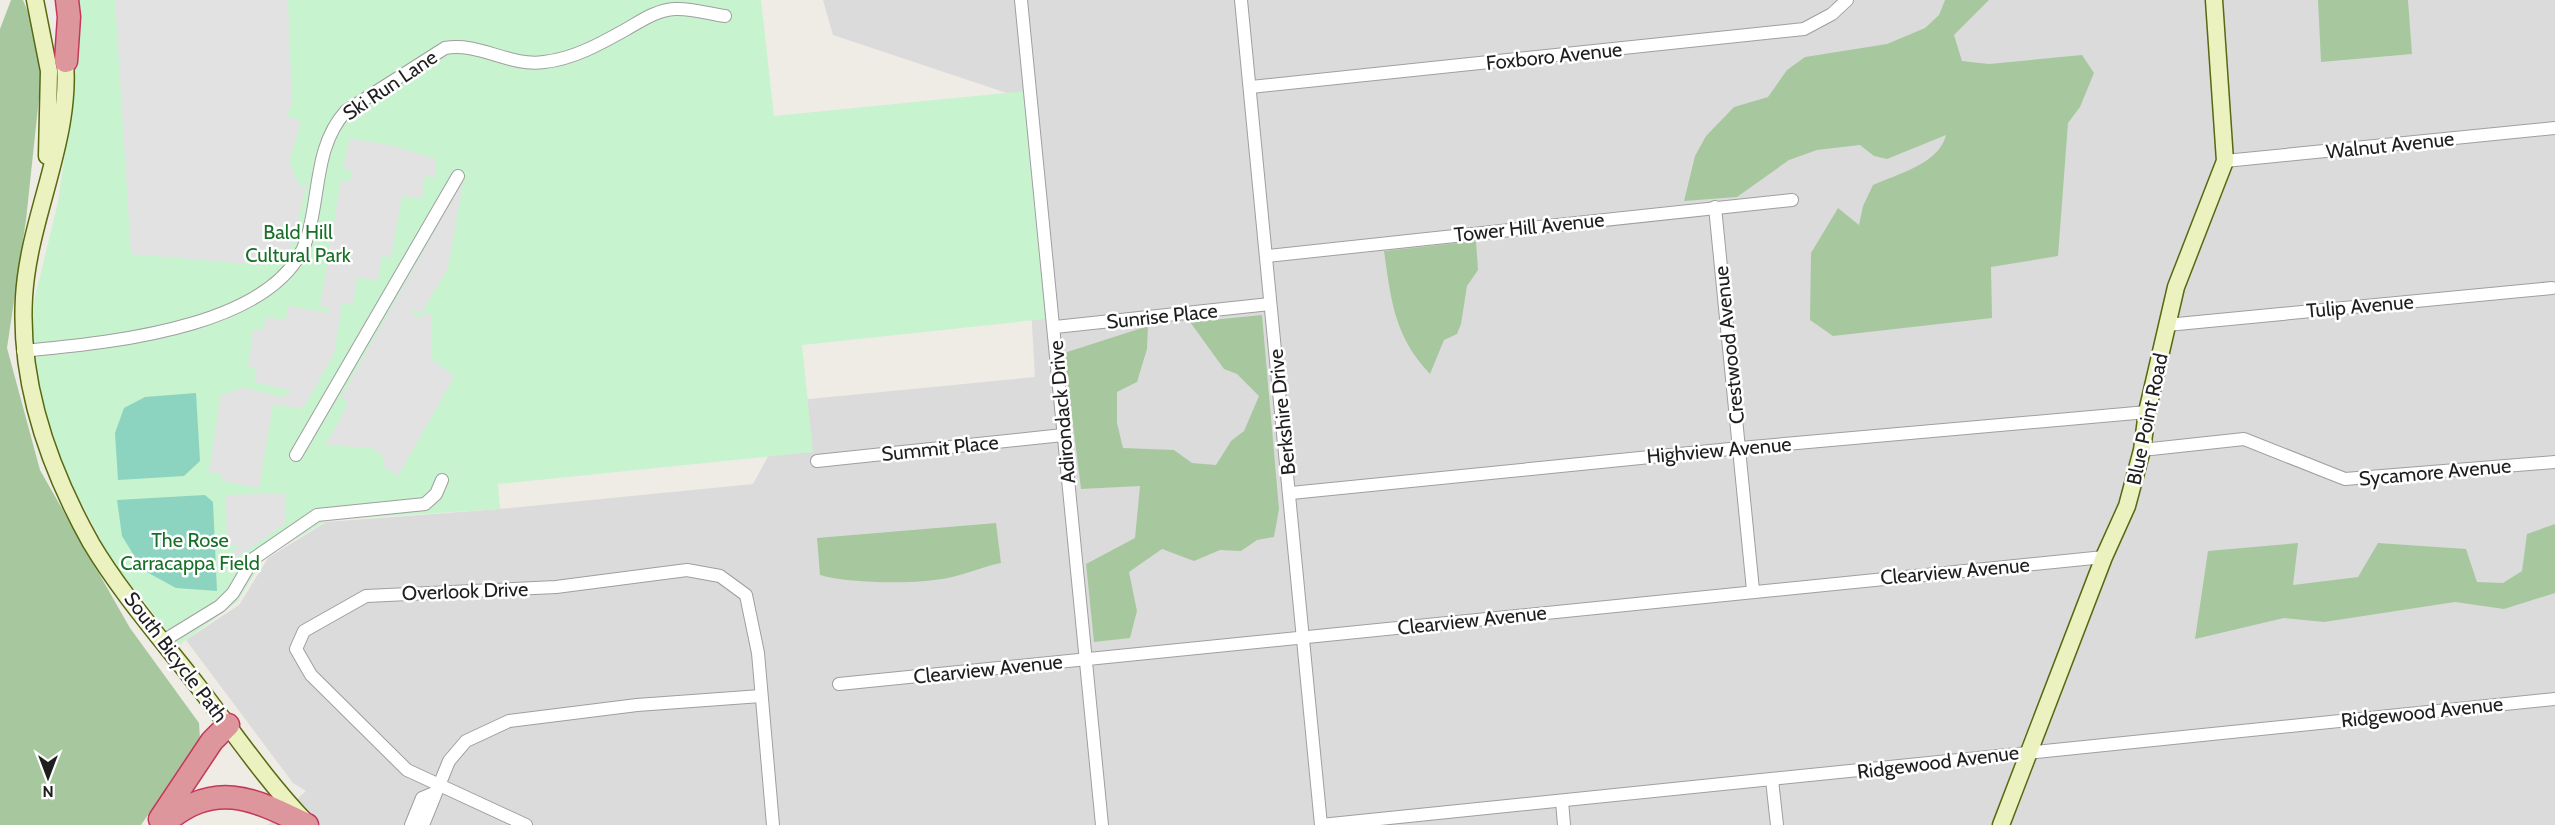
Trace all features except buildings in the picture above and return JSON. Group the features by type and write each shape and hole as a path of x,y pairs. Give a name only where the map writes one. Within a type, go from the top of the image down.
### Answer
{"highway":[{"path":"66,61 68,0"},
{"path":"156,825 212,741 228,725"},
{"path":"162,825 194,803 227,796 256,801 308,825"}],"street":[{"name":"South Bicycle Path","path":"35,0 47,50 50,90 44,199"},
{"name":"South Bicycle Path","path":"56,0 66,61 61,130 24,295 23,351 33,406 82,525 104,562 228,725 308,825"},
{"name":"Adirondack Drive","path":"1021,0 1055,327 1063,435 1102,825"},
{"name":"Berkshire Drive","path":"1241,0 1270,304 1291,493 1321,825"},
{"name":"Foxboro Avenue","path":"1251,87 1804,29 1832,14 1847,0"},
{"name":"Blue Point Road","path":"2001,825 2104,557 2127,506 2142,450 2147,412 2176,287 2224,161 2214,0"},
{"name":"Ski Run Lane","path":"23,351 152,334 204,320 249,301 280,279 298,260 308,237 326,140 334,124 346,111 446,48 459,46 471,48 522,64 546,62 579,54 658,12 677,9 725,16"},
{"name":"Walnut Avenue","path":"2224,161 2555,128"},
{"path":"296,455 458,176"},
{"name":"Tower Hill Avenue","path":"1267,256 1792,200"},
{"name":"Crestwood Avenue","path":"1715,207 1753,590"},
{"name":"Tulip Avenue","path":"2168,325 2552,288"},
{"name":"Sunrise Place","path":"1055,327 1270,304"},
{"name":"Highview Avenue","path":"1291,493 1740,448 2147,412"},
{"name":"Summit Place","path":"817,461 1063,435"},
{"name":"Sycamore Avenue","path":"2142,450 2244,439 2345,479 2555,462"},
{"path":"163,641 220,606 233,594 253,559 316,515 425,504 436,494 442,480"},
{"name":"Clearview Avenue","path":"839,684 1305,638 1753,590 2104,557"},
{"name":"Overlook Drive","path":"526,825 437,788 407,770 311,675 296,649 304,631 366,596 556,587 687,570 720,576 746,595 758,653 773,825"},
{"path":"423,825 448,761 466,741 509,721 637,705 761,696"},
{"name":"Ridgewood Avenue","path":"1321,825 2555,699"},
{"path":"1772,780 1777,825"},
{"path":"411,825 422,798 437,788"},
{"path":"430,825 437,788"},
{"path":"1562,801 1564,825"}],"shaded area":[{"path":"115,0 288,0 292,105 286,115 301,122 289,162 300,187 307,182 292,246 284,256 272,263 259,265 131,254"},
{"path":"823,0 2555,0 2555,825 268,825 306,791 293,783 186,640 239,605 268,558 326,522 500,509 753,484 799,400 1035,377 1019,97 833,35"},
{"path":"350,138 394,146 436,159 435,177 425,176 422,199 402,196 391,257 382,256 378,281 357,277 353,305 342,303 334,354 305,405 300,409 273,404 259,488 221,481 222,474 206,471 210,467 221,394 237,391 239,387 283,397 292,391 254,382 257,369 248,367 253,329 263,330 266,317 286,320 288,306 330,313 330,308 320,306 341,180 350,181 352,171 343,168"},
{"path":"463,181 448,268 421,314 414,310 411,313 420,319 425,312 431,315 431,359 452,374 453,379 398,476 385,468 382,455 371,448 326,445 348,403 341,397"},
{"path":"286,493 286,523 236,558 233,551 239,546 227,546 226,495"}],"green space":[{"path":"11,0 23,0 35,29 41,79 26,220 7,348 40,470 130,628 199,723 200,739 141,825 0,825 0,29"},
{"name":"Bald Hill Cultural Park","path":"72,0 761,0 774,116 1025,91 1045,319 802,345 813,452 498,484 500,509 328,520 265,557 237,602 179,645 111,560 74,489 42,413 31,336 35,297 58,202 75,83"},
{"path":"1945,0 1989,0 1954,35 1962,61 1989,64 2082,55 2094,73 2080,107 2068,123 2058,256 1991,267 1992,318 1833,336 1810,320 1811,253 1838,208 1859,225 1863,206 1873,185 1926,161 1942,145 1946,135 1887,159 1874,156 1860,145 1817,150 1789,160 1737,197 1684,201 1695,156 1706,136 1734,107 1768,97 1787,70 1805,57 1887,44 1925,28 1939,15"},
{"path":"2318,0 2408,0 2412,54 2321,62"},
{"path":"1476,241 1478,270 1467,286 1461,324 1457,334 1444,340 1430,374 1418,360 1401,331 1392,301 1384,251"},
{"path":"1262,315 1279,509 1274,537 1257,540 1241,551 1220,550 1194,561 1162,549 1129,572 1137,611 1130,638 1094,642 1086,564 1135,538 1140,486 1081,489 1064,353 1148,326 1147,349 1137,382 1117,392 1117,423 1123,448 1174,450 1192,463 1216,465 1231,441 1244,431 1259,396 1237,374 1224,369 1190,322"},
{"path":"196,393 200,461 184,476 118,480 115,433 124,408 145,397"},
{"name":"The Rose Carracappa Field","path":"205,495 213,502 217,591 176,588 143,570 122,536 117,500"},
{"path":"996,523 1001,563 956,576 926,581 868,582 820,575 817,538"},
{"path":"2555,524 2555,593 2504,609 2455,602 2324,622 2284,618 2195,639 2208,551 2298,543 2293,585 2358,577 2378,543 2466,549 2477,582 2503,583 2522,571 2527,534"}]}
